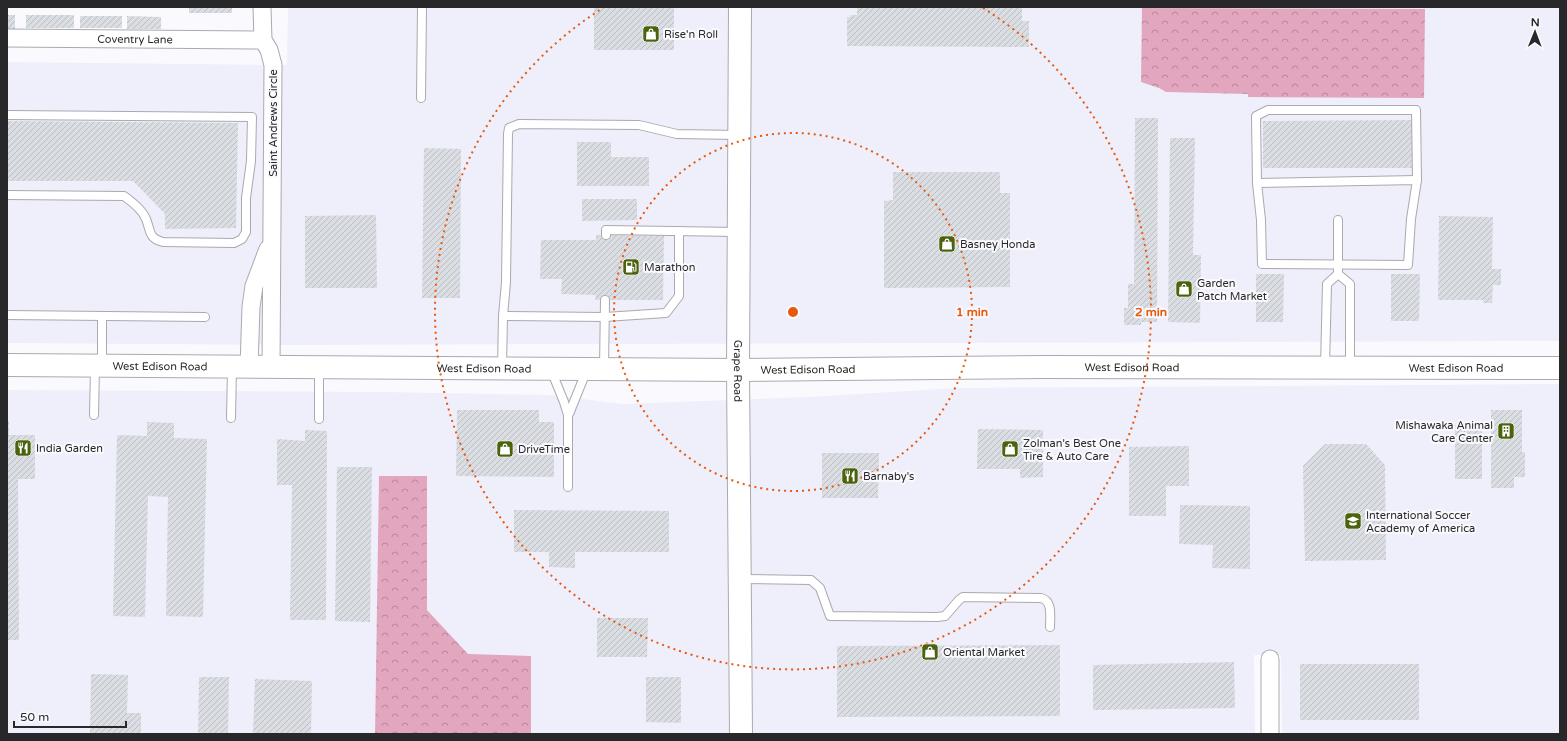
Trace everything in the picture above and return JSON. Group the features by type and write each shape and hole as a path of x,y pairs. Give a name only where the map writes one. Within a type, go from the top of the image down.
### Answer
{"main road":[{"name":"Grape Road","path":"740,7 740,232 738,370 741,734"},
{"name":"West Edison Road","path":"7,365 738,370 1043,367 1560,368"}],"street":[{"name":"Saint Andrews Circle","path":"251,367 272,242 273,65 269,50 263,40 262,7"},
{"name":"Coventry Lane","path":"7,38 263,40"},
{"path":"1270,659 1270,734"}],"lane":[{"path":"421,98 422,7"},
{"path":"1268,110 1416,110 1417,180 1411,219 1408,265 1262,264 1261,220 1257,183 1256,116 1268,110"},
{"path":"7,115 252,117 252,132 251,161 246,198 246,232 242,239 234,243 157,241 150,231 144,215 124,196 7,195"},
{"path":"502,368 503,316 506,282 509,128 519,124 639,126 677,134 740,135"},
{"path":"1257,183 1417,180"},
{"path":"1325,367 1327,284 1338,274 1338,220"},
{"path":"606,235 606,230 740,232"},
{"path":"503,316 605,317 666,313 679,296 680,231"},
{"path":"1338,274 1350,284 1350,367"},
{"path":"568,415 573,400 596,369 605,317 605,300"},
{"path":"7,316 205,317"},
{"path":"94,415 102,316"},
{"path":"231,418 251,367"},
{"path":"319,419 320,367"},
{"path":"550,369 568,415 568,487"},
{"path":"740,579 811,580 820,588 830,616 937,617 945,616 963,597 1041,598 1046,599 1049,603 1050,627"}],"shaded area":[{"path":"288,7 1560,7 1560,341 291,345 7,343 7,62 287,65"},
{"path":"1560,384 1560,734 1282,734 1281,655 1254,655 1255,734 478,734 531,733 468,654 427,610 427,476 379,476 375,734 7,734 7,390 385,392 551,395 622,404 808,397 958,388"}],"green space":[{"path":"1142,8 1425,9 1424,98 1248,97 1248,94 1166,92 1141,82"},
{"path":"379,476 427,476 427,610 468,654 531,656 531,733 375,734"}],"building":[{"path":"189,7 232,7 232,13 189,13"},
{"path":"594,7 674,7 674,50 594,50"},
{"path":"857,7 1022,7 1022,21 1029,21 1029,47 847,46 847,17 850,17 850,15 857,15"},
{"path":"7,15 15,15 15,29 7,29"},
{"path":"26,15 74,15 74,28 26,28"},
{"path":"80,16 122,16 122,28 80,28"},
{"path":"127,16 161,17 161,29 127,29"},
{"path":"1135,118 1158,118 1157,322 1141,322 1141,325 1124,325 1124,308 1128,308 1128,284 1134,284"},
{"path":"1413,120 1413,168 1263,168 1263,121"},
{"path":"7,121 238,123 236,228 165,229 165,214 133,181 7,181"},
{"path":"1170,138 1195,138 1193,255 1201,255 1200,323 1168,322"},
{"path":"577,142 611,142 611,157 649,157 649,186 577,186"},
{"path":"424,148 461,149 460,298 422,298"},
{"name":"Basney Honda","path":"893,172 1000,172 1000,193 1010,193 1010,287 884,288 884,201 893,200"},
{"path":"582,199 637,199 637,220 582,221"},
{"path":"376,215 377,288 305,288 305,216"},
{"path":"1439,216 1493,217 1492,269 1501,269 1501,285 1493,285 1492,303 1483,303 1483,300 1438,300"},
{"path":"596,235 664,236 663,300 595,300 596,295 561,294 562,279 540,279 541,240 596,240"},
{"path":"1256,274 1284,274 1283,322 1256,322"},
{"path":"1391,274 1420,274 1419,321 1391,321"},
{"name":"DriveTime","path":"457,410 539,410 539,422 554,422 554,477 456,476"},
{"name":"Mishawaka Animal Care Center","path":"1491,410 1522,410 1522,452 1525,452 1525,477 1514,477 1514,488 1491,488"},
{"path":"7,421 9,421 9,435 35,435 35,479 18,479 19,640 7,640"},
{"path":"147,422 174,423 174,438 207,439 203,617 166,616 168,497 148,496 145,617 113,616 117,435 147,436"},
{"path":"1455,425 1482,425 1482,479 1455,479"},
{"name":"Zolman's Best One Tire & Auto Care","path":"978,429 1043,430 1043,477 1020,478 1020,469 977,469"},
{"path":"305,430 327,431 326,620 290,620 292,485 277,485 277,439 305,441"},
{"path":"1325,444 1366,444 1385,465 1386,560 1305,561 1303,466"},
{"path":"1189,446 1189,486 1166,486 1166,516 1129,516 1129,447"},
{"name":"Barnaby's","path":"822,453 879,453 878,498 822,498"},
{"path":"337,467 372,467 370,622 335,621"},
{"path":"1180,505 1250,506 1250,569 1212,568 1213,545 1179,544"},
{"path":"514,510 669,511 669,552 575,552 575,568 549,567 549,552 514,552"},
{"path":"597,618 648,618 647,657 597,657"},
{"path":"1060,645 1060,716 837,717 837,646"},
{"path":"1234,662 1235,708 1093,710 1093,665"},
{"path":"1300,664 1419,664 1419,720 1300,720"},
{"path":"91,674 128,675 127,713 141,713 141,734 90,734"},
{"path":"199,677 229,677 228,734 198,734"},
{"path":"646,677 681,677 681,723 646,722"},
{"path":"255,679 312,681 311,734 253,734"}],"place":[{"name":"Rise'n Roll","path":"651,34"},
{"name":"Basney Honda","path":"947,244"},
{"name":"Marathon","path":"631,267"},
{"name":"Garden Patch Market","path":"1184,289"},
{"name":"Mishawaka Animal Care Center","path":"1506,431"},
{"name":"India Garden","path":"23,448"},
{"name":"DriveTime","path":"505,449"},
{"name":"Zolman's Best One Tire & Auto Care","path":"1010,449"},
{"name":"Barnaby's","path":"850,476"},
{"name":"International Soccer Academy of America","path":"1353,521"},
{"name":"Oriental Market","path":"930,652"}]}
